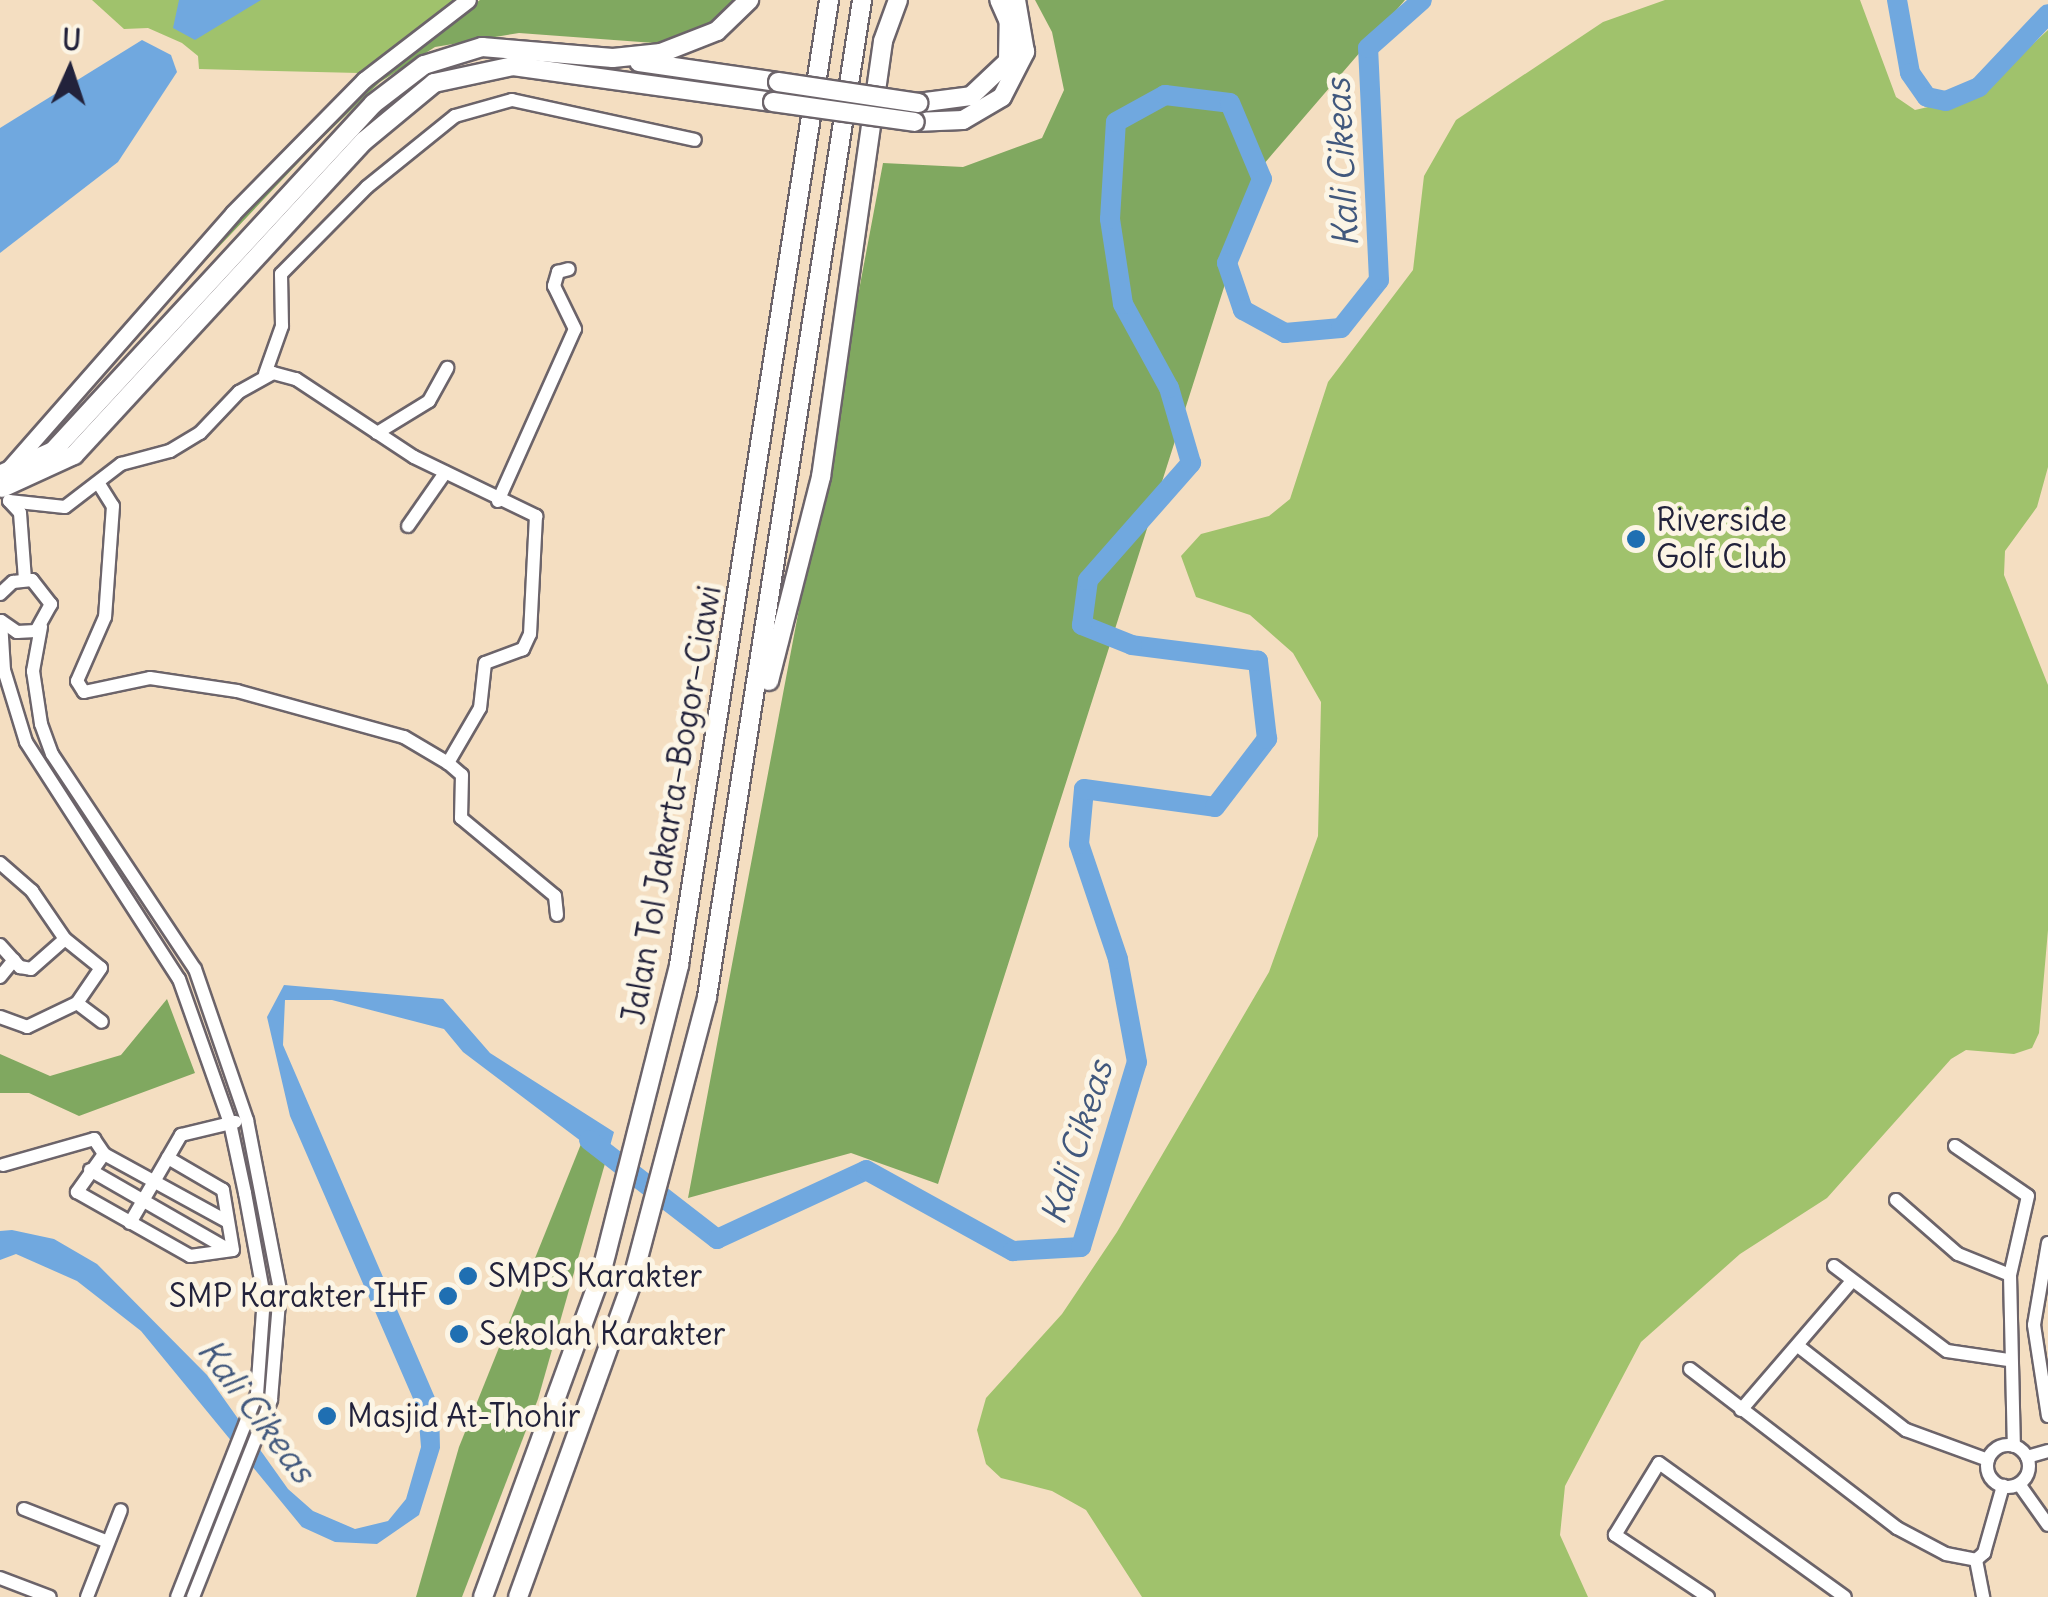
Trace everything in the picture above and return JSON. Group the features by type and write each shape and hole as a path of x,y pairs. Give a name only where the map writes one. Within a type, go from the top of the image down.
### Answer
{"highway":[{"path":"614,58 688,46 717,31 749,0"},
{"name":"Jalan Tol Jakarta–Bogor–Ciawi","path":"483,1597 616,1222 652,1089 701,846 829,0"},
{"name":"Jalan Tol Jakarta–Bogor–Ciawi","path":"518,1597 591,1405 645,1234 707,997 862,0"},
{"path":"744,778 821,476 883,41 898,0"},
{"path":"3,485 74,454 364,141 434,84 513,66 773,102 916,112 971,96 1008,61 1009,22 998,0"},
{"path":"3,485 53,451 373,104 412,72 482,47 614,58 778,82 963,120 1002,97 1025,52 1016,0"}],"main road":[{"path":"3,485 232,213 364,80 468,0"}],"street":[{"path":"3,485 65,507 120,464 170,451 200,433 265,374 282,326 282,274 367,187 454,116 512,100 695,140"},
{"path":"498,501 575,329 554,286 558,272 569,269"},
{"path":"377,433 430,400 446,368"},
{"path":"265,374 296,378 445,473 538,520 530,634 522,649 485,663 480,708 448,763"},
{"path":"408,526 445,473"},
{"path":"99,484 113,496 112,524 105,617 77,681 84,692 150,678 237,690 404,737 462,776 461,818 555,896 557,916"},
{"path":"3,485 20,513 26,579 50,598 42,628 35,702 52,754 195,969 246,1120 280,1290 278,1356 260,1434 193,1597"},
{"path":"0,594 26,579"},
{"path":"0,620 16,632 42,628"},
{"path":"0,620 4,670 26,742 179,979 230,1123 264,1297 260,1374 246,1425 178,1597"},
{"path":"0,1017 27,1027 77,1003 101,968 65,938 3,872"},
{"path":"0,944 14,960 31,969 65,938"},
{"path":"0,978 14,960"},
{"path":"179,979 195,969"},
{"path":"77,1003 102,1022"},
{"path":"130,1222 181,1135 246,1120"},
{"path":"2,1165 94,1138 104,1154 228,1222"},
{"path":"1955,1146 2028,1196 2010,1275 2008,1360 2014,1446"},
{"path":"104,1154 77,1192 190,1256 229,1250"},
{"path":"168,1158 223,1190 229,1250"},
{"path":"90,1170 229,1250"},
{"path":"245,1193 261,1184"},
{"path":"1896,1200 1958,1254 2010,1275"},
{"path":"2048,1242 2034,1325 2048,1416"},
{"path":"1834,1266 1947,1351 2008,1360"},
{"path":"1741,1410 1852,1281"},
{"path":"1798,1346 1906,1430 1988,1460"},
{"path":"1690,1369 1898,1528 1946,1554 1976,1560"},
{"path":"2014,1446 2027,1457 2026,1478 2018,1484 2003,1486 1990,1476 1988,1460 1998,1447 2014,1446"},
{"path":"2027,1457 2048,1451"},
{"path":"1708,1597 1615,1535 1659,1463 1845,1597"},
{"path":"2018,1484 2048,1526"},
{"path":"1983,1597 1976,1560 1988,1543 2003,1486"},
{"path":"24,1510 108,1542"},
{"path":"87,1597 121,1510"},
{"path":"0,1578 50,1597"}],"green space":[{"path":"92,0 458,0 359,73 199,69 198,56 182,43 148,28 124,29"},
{"path":"480,0 740,0 725,19 668,44 519,33 435,47 380,82 315,145 44,432 312,141 416,45"},
{"path":"1035,0 1405,0 1263,165 938,1184 851,1153 688,1198 883,163 963,167 1042,138 1064,90 1052,32"},
{"name":"Riverside Golf Club","path":"1665,0 1860,0 1896,97 1915,110 1976,96 2048,30 2048,467 2037,507 2005,551 2004,575 2048,685 2048,930 2039,1033 2032,1048 2014,1054 1966,1050 1951,1059 1827,1198 1740,1254 1641,1342 1565,1486 1560,1535 1588,1597 1142,1597 1086,1510 1052,1491 1001,1478 986,1464 977,1430 986,1398 1062,1314 1117,1232 1269,972 1318,836 1321,702 1293,653 1250,615 1196,597 1181,556 1201,534 1269,516 1290,499 1328,382 1413,270 1424,176 1456,120 1603,22"},
{"path":"167,999 195,1073 79,1116 29,1093 0,1093 0,1054 50,1076 121,1055"},
{"path":"581,1144 606,1160 538,1399 462,1597 416,1597 459,1447"}],"water":[{"path":"179,0 261,0 195,40 173,28"},
{"path":"142,40 171,55 177,72 118,162 0,253 0,128"},
{"path":"284,985 443,999 490,1053 614,1132 606,1160 463,1052 444,1029 332,1000 285,1000 283,1045 439,1407 440,1448 419,1515 377,1544 335,1542 302,1527 141,1331 77,1281 16,1254 0,1260 0,1231 12,1230 54,1239 97,1264 207,1375 288,1489 313,1511 355,1529 388,1521 406,1499 421,1447 418,1410 290,1116 267,1017"}],"waterway":[{"name":"Kali Cikeas","path":"589,1140 717,1239 866,1170 1013,1251 1081,1247 1137,1062 1118,959 1079,844 1084,789 1215,807 1267,739 1258,661 1132,645 1082,625 1088,580 1191,463 1169,388 1123,304 1110,219 1116,122 1165,95 1230,103 1262,179 1227,263 1243,310 1285,333 1341,328 1379,280 1368,48 1422,0"},
{"name":"Kali Cikeas","path":"1897,0 1910,73 1927,97 1946,101 1979,87 2048,14"}],"place":[{"name":"Riverside Golf Club","path":"1636,539"},
{"name":"SMPS Karakter","path":"468,1276"},
{"name":"SMP Karakter IHF","path":"448,1296"},
{"name":"Sekolah Karakter","path":"459,1334"},
{"name":"Masjid At-Thohir","path":"327,1416"}]}
